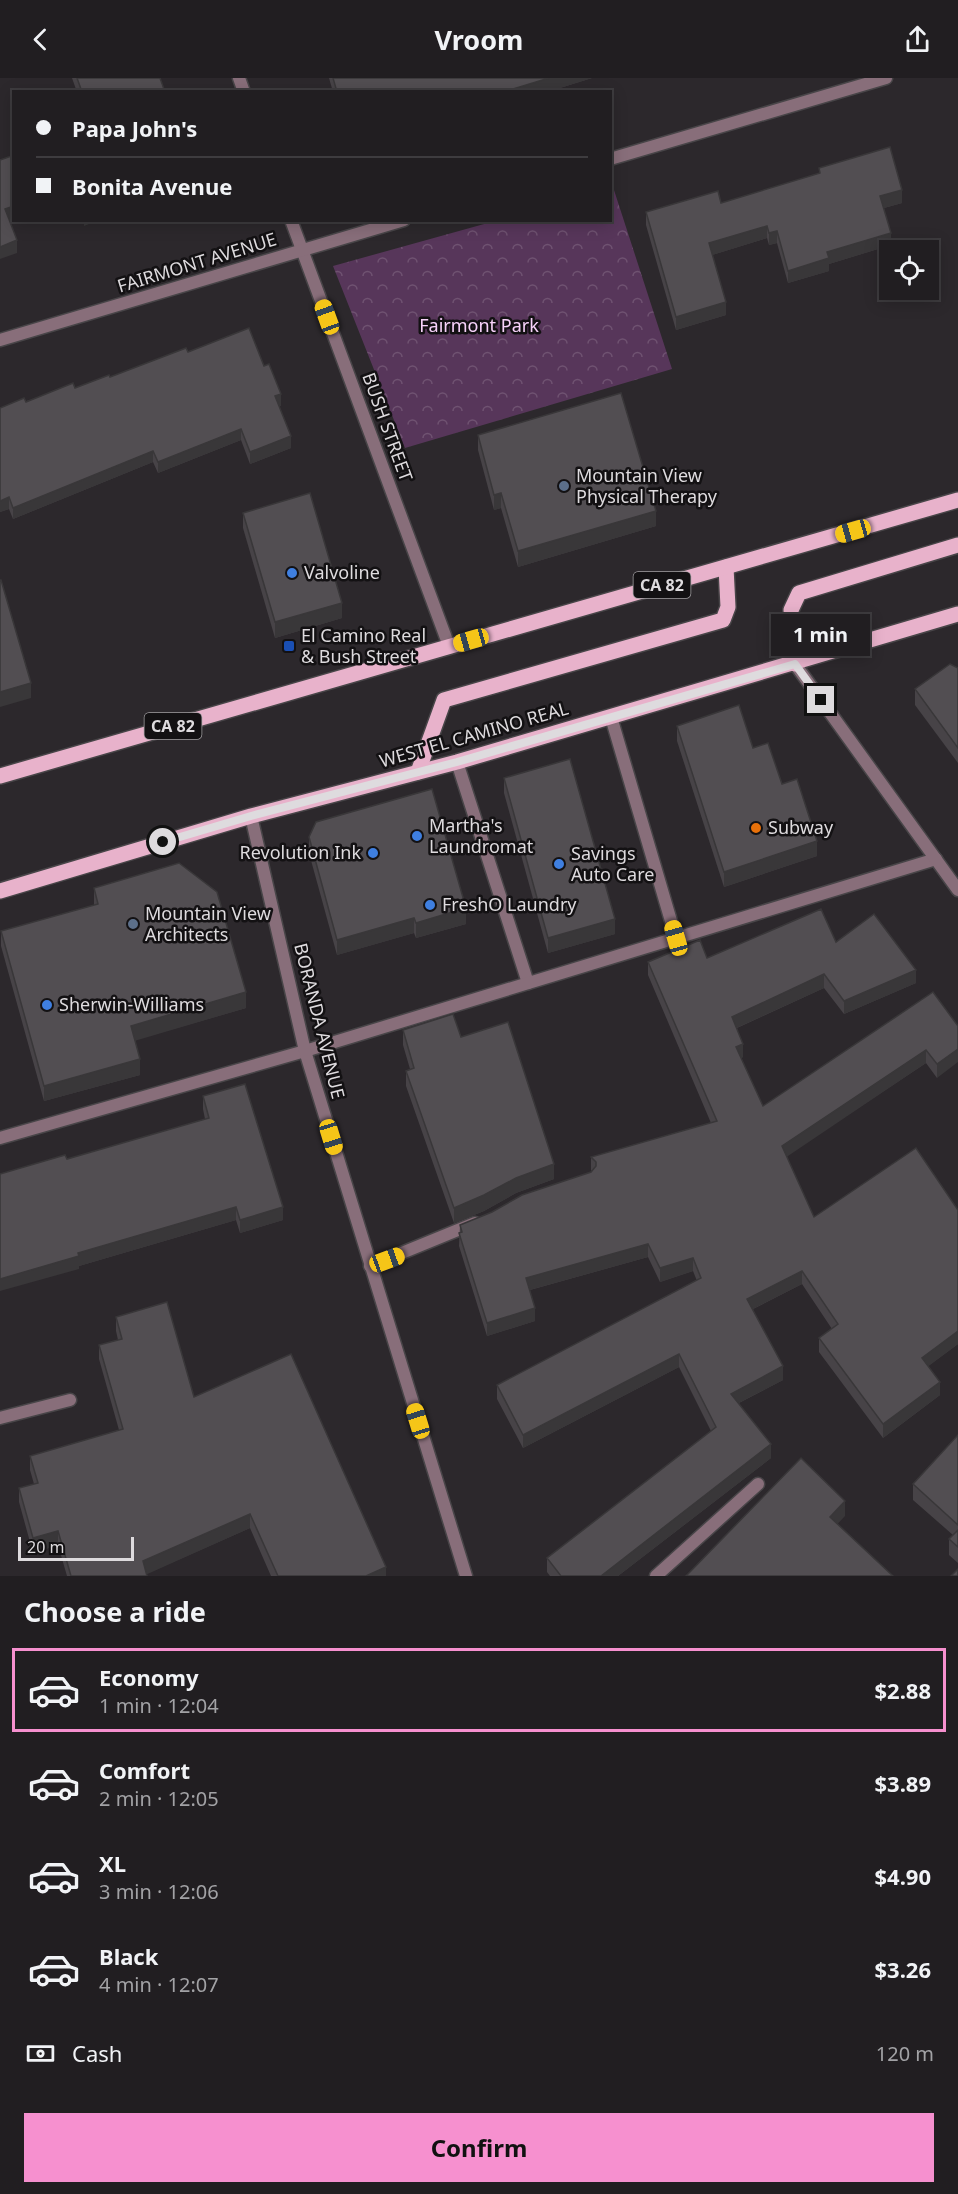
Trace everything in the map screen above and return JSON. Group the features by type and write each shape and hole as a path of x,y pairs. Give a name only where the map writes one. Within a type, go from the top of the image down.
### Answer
{"main road":[{"name":"CA 82","path":"0,776 958,500"},
{"path":"795,664 791,610 799,594 958,545"},
{"path":"418,772 444,700 723,620 728,607 726,567"},
{"name":"WEST EL CAMINO REAL","path":"0,891 251,816 457,762 958,614"}],"street":[{"path":"612,158 886,78"},
{"name":"BUSH STREET","path":"292,222 449,646"},
{"name":"FAIRMONT AVENUE","path":"0,340 397,222"},
{"path":"795,664 957,886"},
{"path":"611,717 676,938"},
{"path":"457,762 528,984"},
{"name":"BORANDA AVENUE","path":"251,816 305,1051 466,1576"},
{"path":"0,1137 305,1051 936,860"},
{"path":"370,1266 488,1218"},
{"path":"0,1418 70,1400"},
{"path":"656,1576 758,1484"}],"green space":[{"name":"Fairmont Park","path":"612,188 672,369 405,448 333,266 491,222 612,222"}],"building":[{"path":"77,78 160,78 164,90 81,90"},
{"path":"333,78 549,78 510,90 336,90"},
{"path":"890,147 902,190 880,196 891,233 827,252 829,258 788,271 777,231 769,233 767,226 709,243 726,302 676,317 646,212 718,191 721,203 820,173 819,168"},
{"path":"12,156 12,207 5,209 17,240 0,247 0,160"},
{"path":"249,328 264,366 269,364 281,394 275,396 291,436 250,452 241,429 158,462 153,451 13,508 9,497 0,501 0,408 24,398 26,402 73,383 75,388 109,375 110,377 186,348 188,352"},
{"path":"621,393 656,511 518,551 501,493 494,495 478,435"},
{"name":"Valvoline","path":"310,493 342,603 275,622 243,513"},
{"path":"0,580 31,683 0,692"},
{"path":"950,664 958,668 958,748 915,689"},
{"name":"Subway","path":"739,705 753,748 768,743 782,784 797,779 817,841 724,872 677,726"},
{"name":"Savings Auto Care","path":"570,759 615,919 548,938 504,778"},
{"path":"432,789 466,908 416,923 414,918 337,940 309,837 316,822"},
{"path":"179,863 217,892 246,992 131,1026 140,1059 44,1086 1,931 98,904 94,888"},
{"path":"821,909 836,942 874,914 916,970 844,1001 824,974 732,1017 743,1044 736,1047 763,1106 933,992 958,1026 958,1049 937,1064 926,1050 782,1146 814,1217 916,1148 958,1210 958,1331 922,1358 940,1382 883,1424 819,1338 838,1324 802,1271 747,1299 783,1366 731,1394 771,1444 601,1576 561,1576 547,1558 716,1427 679,1354 523,1435 497,1385 701,1278 693,1258 660,1268 648,1244 526,1278 535,1308 487,1323 459,1233 462,1232 460,1225 492,1212 522,1195 591,1172 596,1162 591,1157 717,1121 648,962 700,940 707,958"},
{"path":"453,1014 461,1037 508,1022 554,1164 516,1178 454,1208 406,1071 414,1068 403,1030"},
{"path":"245,1084 283,1207 240,1220 236,1207 78,1253 79,1256 0,1279 0,1174 65,1155 67,1159 209,1118 203,1096"},
{"path":"167,1302 194,1397 291,1354 386,1567 366,1576 278,1576 250,1514 143,1561 147,1576 71,1576 58,1531 33,1538 19,1488 38,1483 30,1456 123,1429 99,1345 122,1339 116,1317"},
{"path":"958,1435 958,1525 913,1484"},
{"path":"801,1458 845,1501 830,1517 893,1576 686,1576"},
{"path":"958,1530 958,1547 949,1539"},
{"path":"958,1569 958,1576 951,1576"}],"place":[{"name":"Mountain View Physical Therapy","path":"564,486"},
{"name":"Valvoline","path":"292,573"},
{"name":"El Camino Real & Bush Street","path":"289,646"},
{"name":"Subway","path":"756,828"},
{"name":"Martha's Laundromat","path":"417,836"},
{"name":"Revolution Ink","path":"373,853"},
{"name":"Savings Auto Care","path":"559,864"},
{"name":"FreshO Laundry","path":"430,905"},
{"name":"Mountain View Architects","path":"133,924"},
{"name":"Sherwin-Williams","path":"47,1005"}],"route":[{"path":"163,842 251,816 457,762 795,664 821,700"}]}
